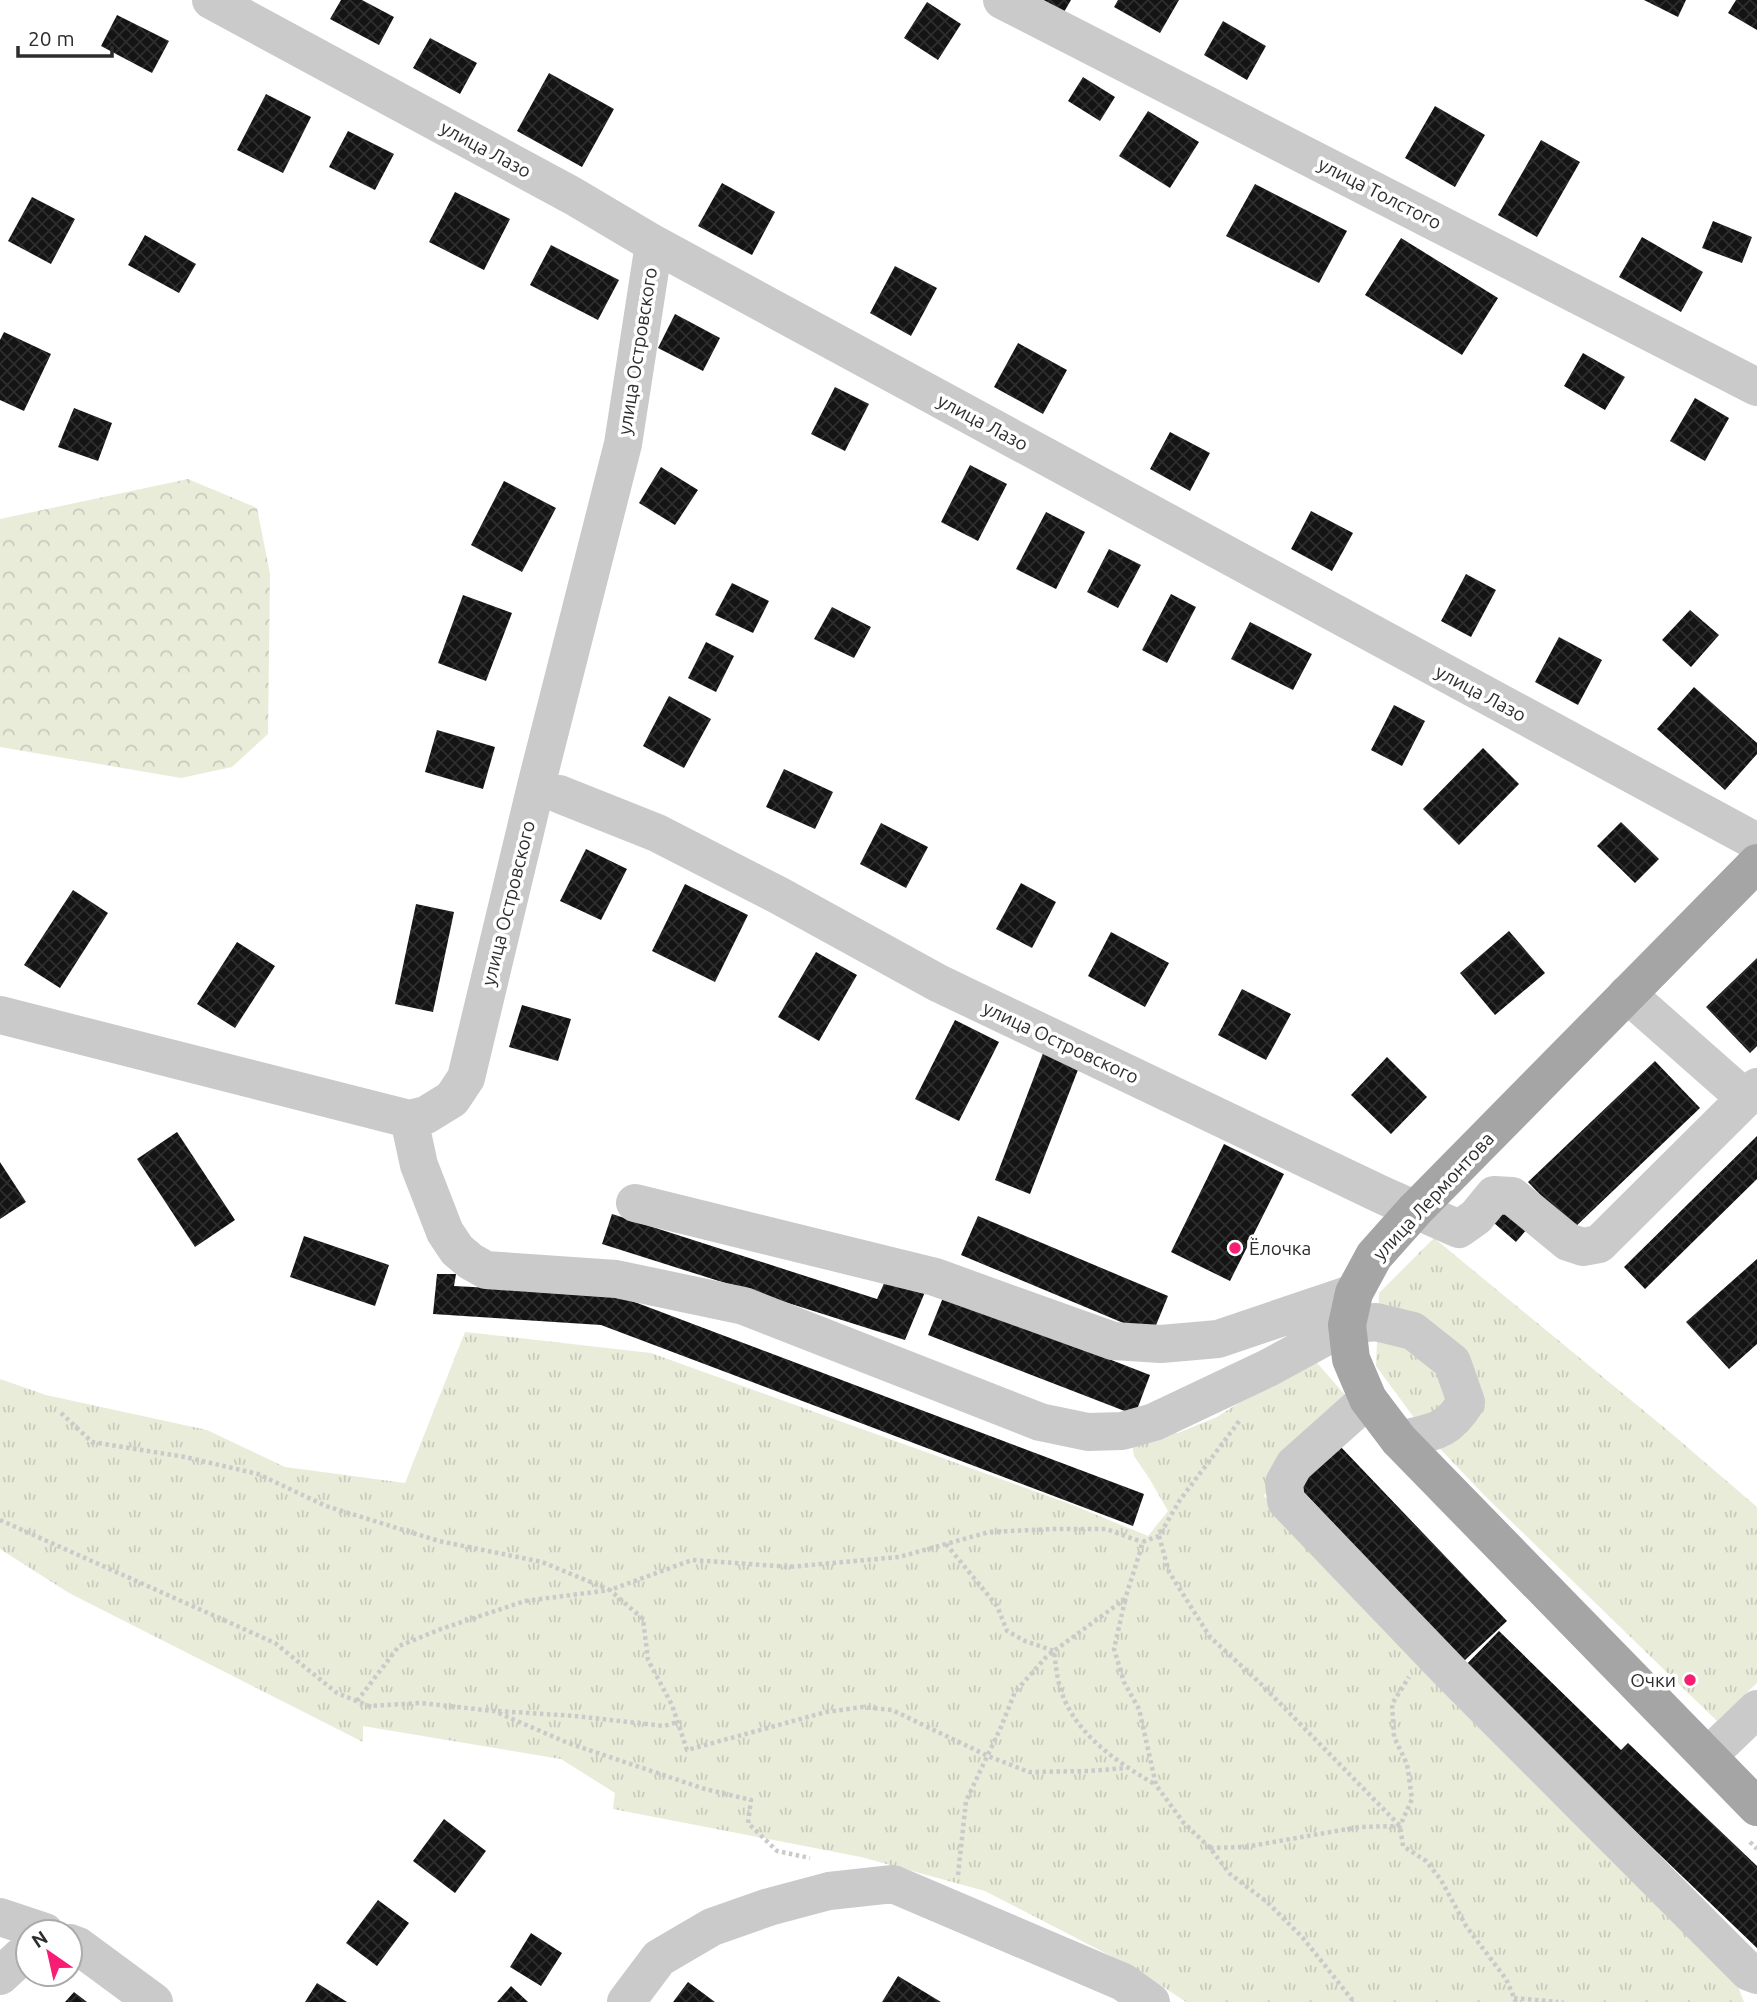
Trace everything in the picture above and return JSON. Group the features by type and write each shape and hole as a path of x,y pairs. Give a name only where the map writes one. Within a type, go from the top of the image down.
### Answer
{"main road":[{"name":"улица Лермонтова","path":"1351,1309 1374,1256 1415,1210 1757,863"},
{"path":"1351,1309 1351,1359 1368,1399 1399,1440 1719,1746 1757,1807"}],"street":[{"name":"улица Лазо","path":"211,0 573,195 654,244 1757,842"},
{"name":"улица Толстого","path":"1002,0 1757,387"},
{"name":"улица Островского","path":"410,1119 426,1115 452,1099 466,1078 623,444 654,244"},
{"name":"улица Островского","path":"559,794 657,833 778,895 938,983 1459,1229 1476,1217 1494,1195 1512,1196 1568,1242 1583,1247 1599,1244 1751,1093"},
{"path":"1627,994 1751,1093"},
{"path":"0,1015 410,1119 419,1165 445,1231 457,1250 486,1269 616,1279 744,1306 1041,1422 1088,1432 1122,1431 1154,1422 1268,1368 1351,1309"},
{"path":"635,1203 935,1277 1112,1341 1161,1345 1218,1339 1351,1309 1376,1322 1413,1331 1452,1363 1466,1402 1457,1417 1441,1430 1399,1440"},
{"path":"1368,1399 1294,1465 1284,1483 1286,1501 1428,1649 1749,1972 1757,1975"},
{"path":"1719,1746 1757,1709"},
{"path":"626,2002 659,1958 712,1927 768,1907 830,1891 893,1884 1123,1982 1151,2002"},
{"path":"84,1950 154,2002"},
{"path":"0,1976 14,1963"}],"path":[{"path":"61,1413 92,1442 184,1457 258,1475 326,1506 439,1541 542,1562 610,1590 642,1619 648,1660 672,1705 687,1750 826,1712 863,1707 892,1710 988,1756 1029,1772 1126,1768"},
{"path":"357,1701 399,1646 440,1629 525,1601 610,1590 692,1560 789,1567 899,1557 989,1532 1052,1529 1106,1529 1142,1542 1159,1536 1180,1500 1242,1417"},
{"path":"0,1520 275,1643 337,1693 369,1706 421,1703 664,1726 677,1721"},
{"path":"1159,1536 1169,1572 1210,1637 1260,1683 1400,1826"},
{"path":"1142,1542 1114,1648 1124,1682 1139,1709 1156,1785 1183,1822 1210,1848 1230,1874 1267,1902 1303,1938 1354,2002"},
{"path":"946,1544 996,1606 1007,1631 1025,1641 1054,1651"},
{"path":"954,1909 966,1801 1015,1692 1047,1656 1125,1600"},
{"path":"1428,1649 1392,1704 1394,1737 1407,1764 1412,1799 1400,1826 1402,1846 1426,1861 1441,1880 1466,1926 1506,1979 1515,2000 1558,2002"},
{"path":"1054,1651 1056,1674 1066,1704 1086,1734 1126,1768 1156,1785"},
{"path":"494,1711 568,1743 705,1789 751,1800 748,1823 777,1851 828,1861 844,1889"},
{"path":"1210,1848 1245,1847 1359,1827 1400,1826"}],"green space":[{"path":"188,479 257,508 270,574 268,734 232,767 181,778 0,747 0,519"},
{"path":"1434,1238 1757,1507 1757,1683 1717,1721 1485,1496 1426,1434 1376,1366 1379,1293"},
{"path":"465,1332 651,1353 1070,1504 1148,1536 1168,1511 1134,1456 1132,1444 1145,1432 1178,1433 1217,1417 1311,1356 1347,1397 1296,1443 1264,1496 1737,1984 1744,2002 1186,2002 1138,1970 985,1891 861,1857 613,1809 615,1793 561,1759 363,1726 363,1742 69,1593 0,1549 0,1379 46,1395 207,1430 285,1467 405,1483"}],"building":[{"path":"341,0 362,0 394,17 379,45 330,19"},
{"path":"1043,0 1071,0 1064,12"},
{"path":"1118,0 1179,0 1160,33 1114,7"},
{"path":"1644,0 1686,0 1678,17"},
{"path":"1736,0 1757,0 1757,30 1728,13"},
{"path":"927,2 961,24 938,60 904,38"},
{"path":"117,15 169,41 152,73 101,46"},
{"path":"1223,21 1266,46 1247,80 1204,55"},
{"path":"430,38 477,63 460,94 413,68"},
{"path":"549,73 614,109 582,167 517,131"},
{"path":"1083,77 1115,97 1100,121 1068,101"},
{"path":"266,94 311,117 283,173 237,150"},
{"path":"1435,106 1485,135 1455,187 1405,158"},
{"path":"1148,111 1199,142 1170,188 1119,156"},
{"path":"348,131 394,154 375,190 329,167"},
{"path":"1541,140 1580,162 1537,237 1498,215"},
{"path":"722,183 775,212 752,255 698,226"},
{"path":"1255,184 1347,231 1319,283 1226,236"},
{"path":"455,192 510,219 484,270 429,242"},
{"path":"32,197 75,219 51,264 8,241"},
{"path":"1713,221 1752,237 1742,263 1702,248"},
{"path":"145,235 196,264 179,293 128,265"},
{"path":"1642,237 1703,272 1681,312 1619,277"},
{"path":"1401,238 1498,298 1462,355 1365,295"},
{"path":"551,245 619,280 598,320 530,285"},
{"path":"895,266 937,288 911,336 870,313"},
{"path":"675,314 720,338 703,371 658,348"},
{"path":"4,332 51,354 24,411 0,400 0,340"},
{"path":"1018,343 1067,370 1043,414 994,387"},
{"path":"1583,353 1625,377 1605,410 1564,386"},
{"path":"835,387 869,404 845,451 811,434"},
{"path":"1695,398 1729,418 1705,461 1670,441"},
{"path":"74,408 112,423 98,461 58,447"},
{"path":"1170,432 1210,453 1190,491 1150,469"},
{"path":"970,465 1007,484 978,541 941,522"},
{"path":"661,467 698,490 675,525 639,503"},
{"path":"504,481 556,508 522,572 471,545"},
{"path":"1311,511 1353,533 1332,571 1291,549"},
{"path":"1046,512 1085,532 1056,589 1016,569"},
{"path":"1109,549 1141,565 1118,608 1087,592"},
{"path":"1466,574 1496,590 1471,637 1441,621"},
{"path":"732,583 769,601 753,633 715,615"},
{"path":"1171,594 1196,607 1167,663 1142,650"},
{"path":"463,595 512,613 486,681 438,663"},
{"path":"832,607 871,627 854,658 814,639"},
{"path":"1690,610 1719,635 1691,667 1662,640"},
{"path":"1250,622 1312,654 1293,690 1231,659"},
{"path":"1559,637 1602,660 1578,705 1535,682"},
{"path":"706,642 734,656 716,692 688,678"},
{"path":"1694,687 1757,743 1757,754 1725,790 1657,729"},
{"path":"669,696 711,719 684,768 643,746"},
{"path":"1394,705 1425,721 1402,766 1371,750"},
{"path":"437,730 495,747 483,789 425,772"},
{"path":"1483,748 1519,784 1459,845 1423,809"},
{"path":"784,769 833,792 815,829 766,807"},
{"path":"1621,822 1659,859 1635,883 1597,846"},
{"path":"881,823 928,847 906,888 860,864"},
{"path":"586,849 627,869 601,920 560,901"},
{"path":"1021,883 1056,902 1032,948 996,929"},
{"path":"685,884 748,915 715,982 652,951"},
{"path":"73,890 108,913 60,988 24,965"},
{"path":"416,904 454,912 433,1012 395,1004"},
{"path":"1509,931 1545,973 1495,1015 1460,973"},
{"path":"1111,932 1169,963 1145,1007 1088,976"},
{"path":"237,942 275,966 235,1028 197,1004"},
{"path":"816,952 857,975 819,1041 778,1017"},
{"path":"1757,958 1757,1046 1750,1053 1706,1007"},
{"path":"1242,989 1291,1014 1266,1060 1218,1035"},
{"path":"522,1005 571,1019 558,1061 509,1047"},
{"path":"955,1020 999,1042 959,1121 915,1099"},
{"path":"1045,1048 1081,1062 1030,1194 995,1180"},
{"path":"1387,1057 1427,1097 1391,1134 1351,1095"},
{"path":"1655,1061 1700,1108 1573,1229 1528,1182"},
{"path":"177,1132 235,1220 195,1247 137,1159"},
{"path":"1757,1136 1757,1179 1645,1289 1624,1267"},
{"path":"1224,1144 1284,1174 1230,1281 1171,1252"},
{"path":"0,1162 26,1202 0,1219"},
{"path":"1511,1203 1533,1222 1516,1242 1494,1223"},
{"path":"612,1214 877,1299 886,1279 925,1292 905,1340 602,1244"},
{"path":"978,1216 1168,1296 1152,1335 961,1255"},
{"path":"304,1236 389,1265 375,1306 290,1277"},
{"path":"1757,1259 1757,1344 1729,1369 1686,1322"},
{"path":"437,1274 456,1274 454,1286 616,1295 1144,1494 1133,1526 601,1325 433,1314"},
{"path":"944,1295 1150,1375 1135,1415 928,1335"},
{"path":"1339,1445 1507,1621 1464,1661 1297,1485"},
{"path":"1499,1631 1621,1750 1628,1743 1757,1866 1757,1948 1586,1784 1457,1674"},
{"path":"444,1819 486,1851 455,1893 413,1861"},
{"path":"378,1900 409,1923 377,1966 346,1943"},
{"path":"531,1933 562,1953 541,1986 510,1967"},
{"path":"898,1976 941,2002 882,2002"},
{"path":"688,1982 715,2002 673,2002"},
{"path":"317,1983 347,2002 305,2002"},
{"path":"511,1986 528,2002 497,2002"},
{"path":"74,1992 87,2002 65,2002"}],"place":[{"name":"Ёлочка","path":"1235,1248"},
{"name":"Очки","path":"1690,1680"}]}
